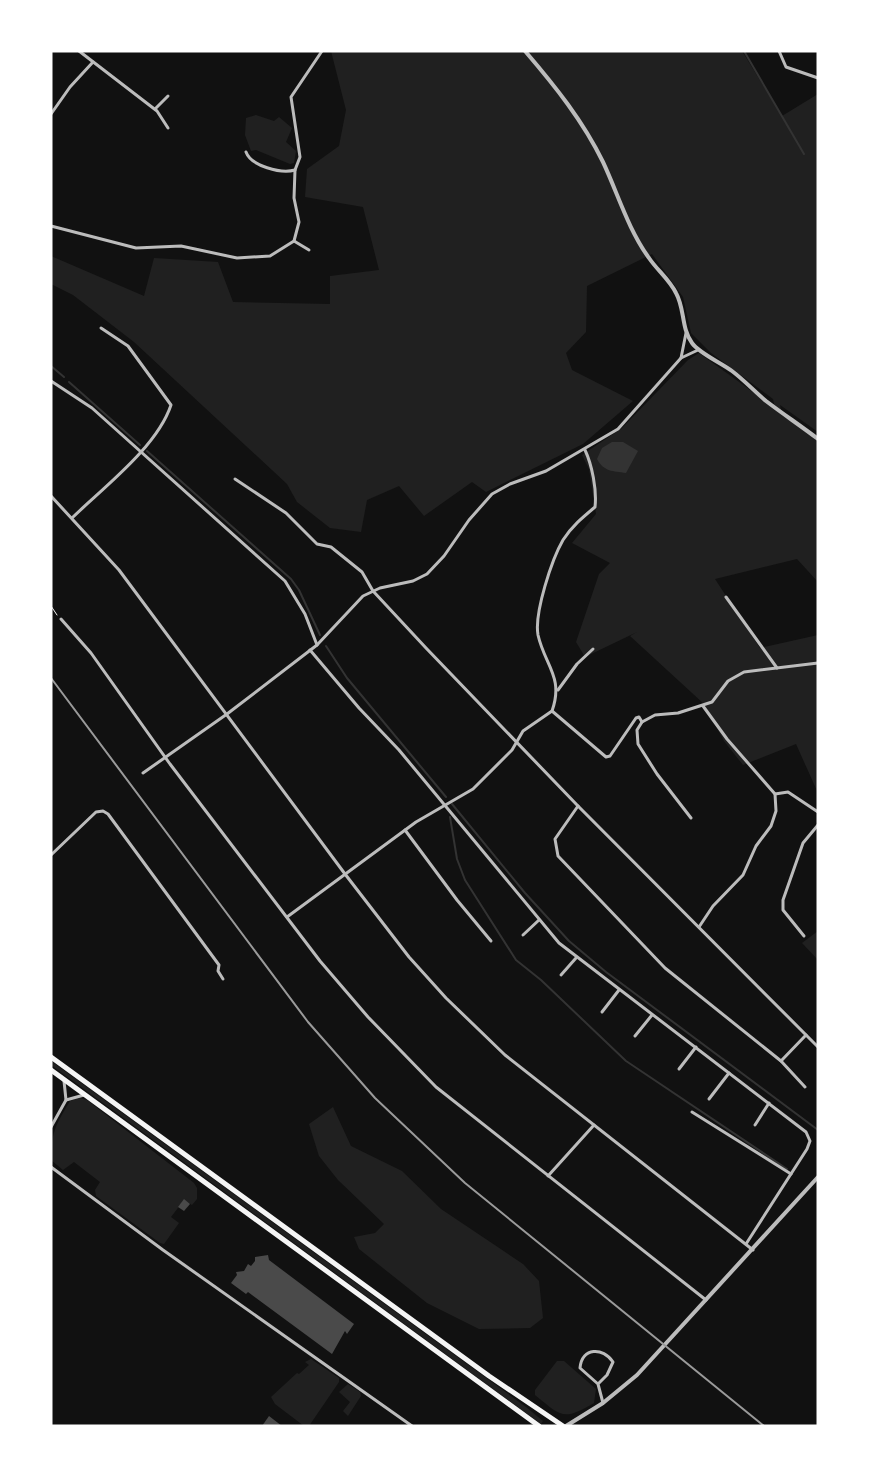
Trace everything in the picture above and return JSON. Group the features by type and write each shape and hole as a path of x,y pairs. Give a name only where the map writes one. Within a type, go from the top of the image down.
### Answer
{"highway":[{"path":"51,1057 473,1364 564,1426"},
{"path":"51,1070 539,1426"}],"street":[{"path":"79,51 154,109 163,117 168,128"},
{"path":"51,226 136,248 194,248 230,257 253,258 270,256 294,240 299,222 294,198 295,170 300,150 291,97 322,51"},
{"path":"525,51 571,106 603,162 622,209 649,258 665,275 679,298 686,333 681,358"},
{"path":"779,51 786,67 818,78"},
{"path":"51,114 70,88 93,62"},
{"path":"154,109 168,96"},
{"path":"246,152 249,159 258,164 286,171 295,170"},
{"path":"294,240 309,250"},
{"path":"72,518 140,452 160,428 172,406 128,346 101,328"},
{"path":"686,333 698,350 725,366 765,400 818,439"},
{"path":"143,773 166,759 310,650 362,596 373,591 421,578 444,556 469,520 492,494 585,450 626,423 647,395 681,358 698,350"},
{"path":"51,381 92,408 285,581 306,614 317,644"},
{"path":"558,690 539,636 537,622 552,566 563,541 575,524 595,507 596,500 589,458 585,450"},
{"path":"235,479 286,514 317,544 331,547 362,572 373,591 578,806 818,1047"},
{"path":"51,496 119,570 409,957 477,1029 506,1055 752,1250"},
{"path":"726,597 777,668"},
{"path":"61,619 91,653 166,759 350,998 436,1087 706,1300"},
{"path":"287,916 405,830 454,798 473,789 512,750 523,731 552,711 558,690 577,664 593,649"},
{"path":"310,650 445,804 559,943 576,958 770,1103 802,1128 809,1136 809,1144 746,1244"},
{"path":"691,818 657,774 638,744 637,730 642,722 655,715 670,715 712,702 728,681 744,672 818,663"},
{"path":"699,926 713,906 742,875 756,846 771,826 776,811 775,794 727,739 703,706"},
{"path":"552,711 606,757 610,756 636,718 639,717 642,722"},
{"path":"775,794 788,792 818,812"},
{"path":"578,806 555,839 558,856 665,968 781,1061 805,1087"},
{"path":"51,855 96,812 103,811 108,814 203,940 219,965 218,971 223,979"},
{"path":"804,936 783,910 783,900 803,844 818,825"},
{"path":"405,830 457,900 491,941"},
{"path":"523,935 539,920"},
{"path":"561,975 576,958"},
{"path":"602,1012 619,990"},
{"path":"635,1036 652,1015"},
{"path":"781,1061 806,1035"},
{"path":"679,1069 696,1047"},
{"path":"708,1099 729,1073"},
{"path":"51,1127 66,1100 64,1079"},
{"path":"66,1100 86,1095"},
{"path":"754,1125 770,1103"},
{"path":"692,1112 791,1174"},
{"path":"548,1176 594,1125"},
{"path":"51,1167 163,1250 412,1426"},
{"path":"564,1426 603,1403 637,1375 818,1177"},
{"path":"598,1384 606,1376 614,1362 602,1351 595,1350 589,1353 581,1362 580,1368 598,1384 603,1403"}],"path":[{"path":"51,606 61,619"}],"shaded area":[{"path":"331,51 742,51 782,116 818,94 818,432 780,405 782,414 818,441 818,582 797,559 715,579 760,648 818,635 818,793 796,744 743,765 724,741 704,704 630,636 637,632 585,657 576,642 599,574 610,563 572,543 596,514 589,469 582,455 622,428 688,360 699,353 775,408 773,399 711,353 691,333 683,297 652,254 587,286 586,332 566,353 572,370 633,401 583,444 486,492 472,482 424,516 399,486 367,500 361,532 330,528 297,502 287,484 134,342 73,295 51,284 51,256 144,296 154,258 218,262 233,302 330,304 330,276 379,270 363,207 305,197 307,169 339,146 346,110"},
{"path":"256,115 274,121 279,117 292,128 286,142 296,151 294,163 290,164 256,150 251,151 245,135 246,118"},
{"path":"612,442 623,442 638,451 626,473 606,469 597,459 602,448"},
{"path":"818,931 818,960 802,943"},
{"path":"51,1061 526,1407 543,1421 541,1424 51,1065"},
{"path":"79,1098 87,1100 194,1183 197,1188 197,1199 192,1205 184,1200 171,1217 179,1223 164,1244 96,1196 95,1190 100,1182 74,1162 63,1170 51,1160 53,1136 58,1123 70,1101"},
{"path":"333,1107 351,1146 402,1171 441,1209 523,1264 539,1281 543,1318 530,1328 479,1329 427,1303 359,1249 354,1237 375,1233 384,1224 338,1180 319,1156 309,1124"},
{"path":"311,1359 339,1378 339,1382 309,1426 304,1426 275,1404 271,1397 297,1373 299,1374 309,1365 305,1362"},
{"path":"557,1361 564,1361 596,1389 594,1403 576,1412 563,1414 551,1408 535,1395 535,1390"},
{"path":"348,1384 360,1392 361,1396 348,1416 343,1411 350,1402 339,1392"}],"building":[{"path":"184,1199 190,1204 184,1211 178,1207"},
{"path":"268,1255 269,1260 354,1324 347,1334 345,1331 332,1354 248,1292 246,1294 231,1283 237,1275 236,1272 244,1271 248,1264 251,1266 255,1261 255,1257"},
{"path":"269,1416 282,1426 262,1426"}],"waterway":[{"path":"744,51 804,154"},
{"path":"51,366 64,377"},
{"path":"69,382 140,445"},
{"path":"147,451 291,579 299,590 320,635"},
{"path":"326,646 347,678 446,797"},
{"path":"452,804 525,893 569,941 606,972 818,1130"},
{"path":"450,817 457,859 465,880 516,960 541,980 626,1061 787,1169"}],"railway":[{"path":"51,678 308,1022 375,1098 465,1183 764,1426"}]}
